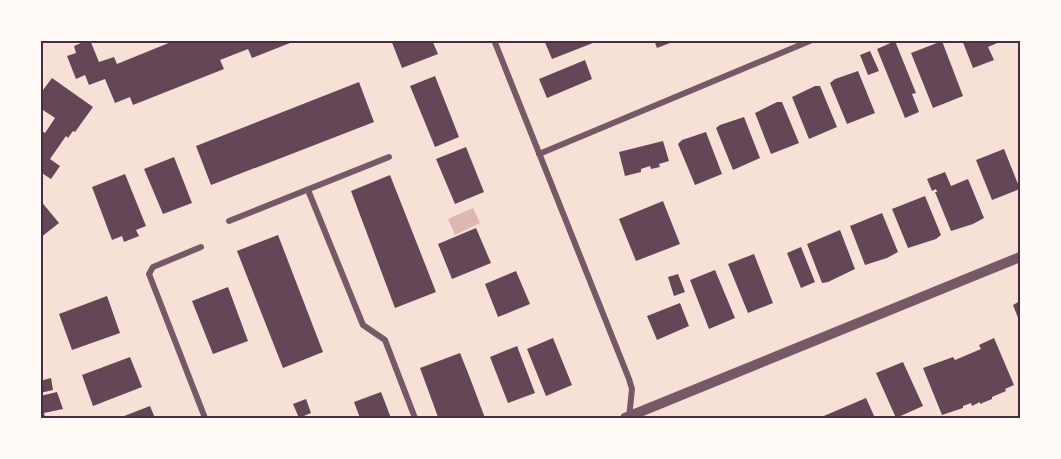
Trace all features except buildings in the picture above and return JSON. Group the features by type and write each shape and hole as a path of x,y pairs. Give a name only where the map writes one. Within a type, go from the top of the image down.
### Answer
{"street":[{"path":"494,40 629,380 632,389 628,418"},
{"path":"539,154 813,40"},
{"path":"229,221 389,157"},
{"path":"308,190 363,325 385,340 415,418"},
{"path":"201,247 153,267 149,274 205,418"},
{"path":"628,418 1020,257"}],"shaded area":[{"path":"473,208 480,223 455,235 448,219"}]}
